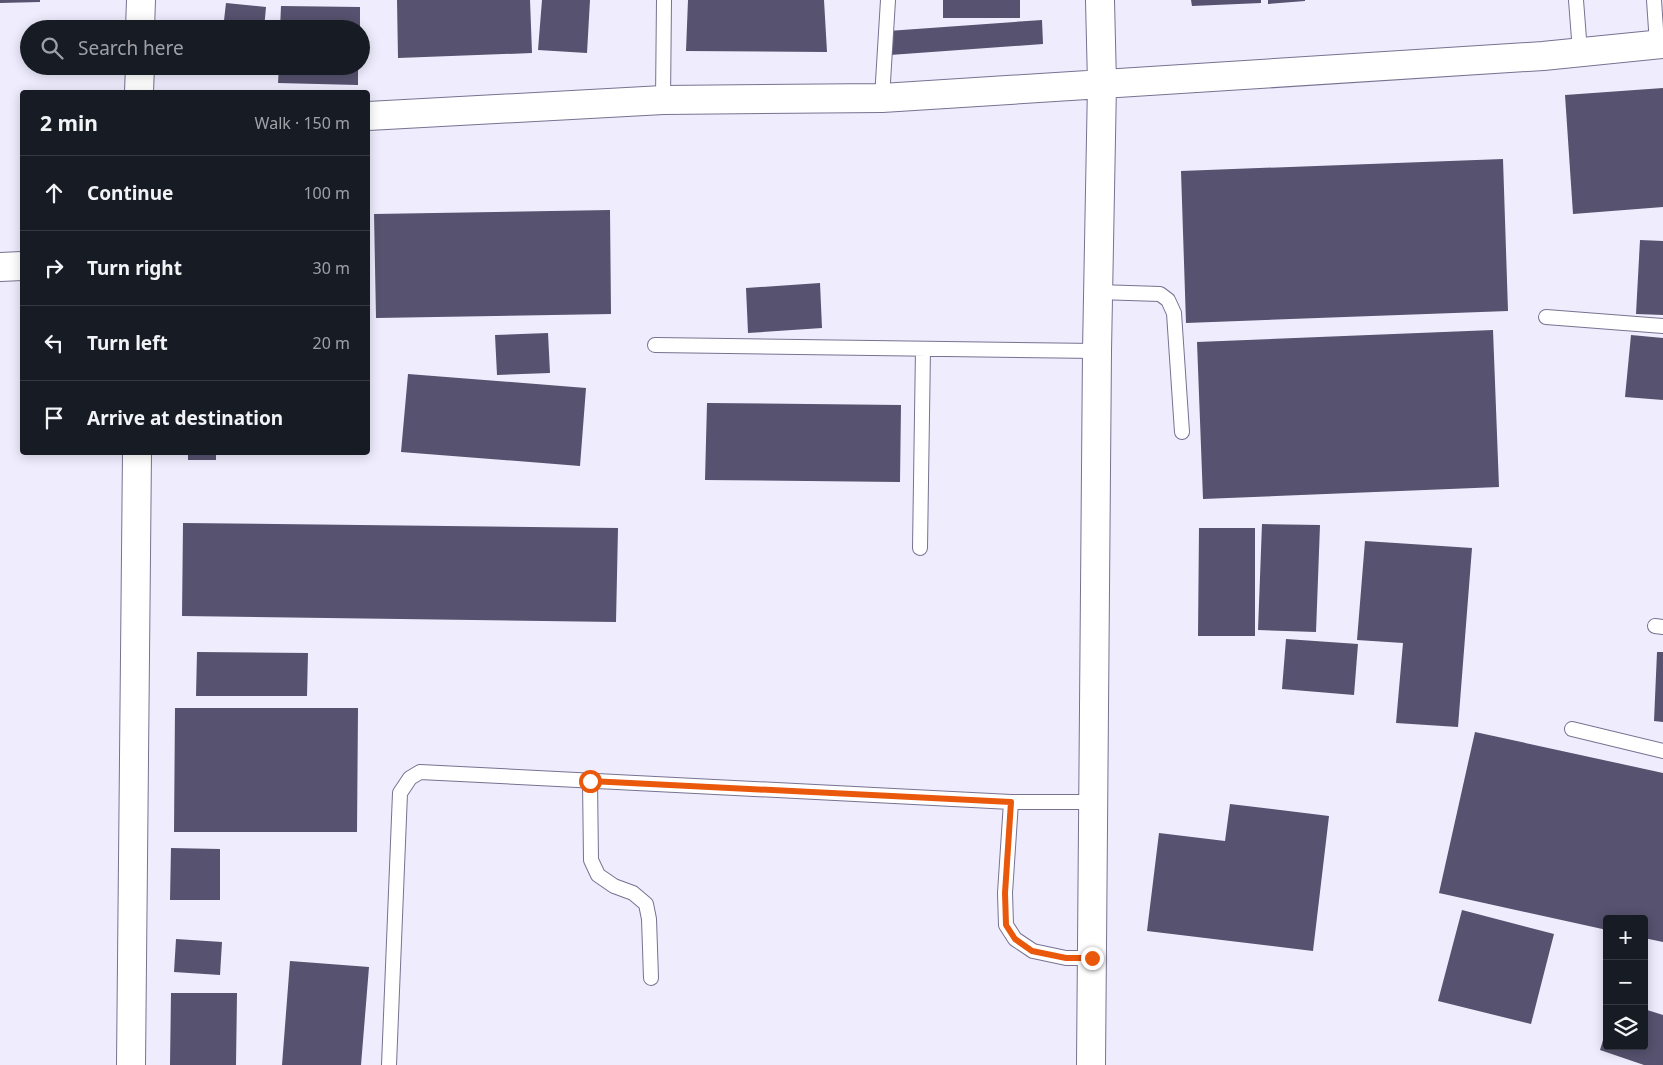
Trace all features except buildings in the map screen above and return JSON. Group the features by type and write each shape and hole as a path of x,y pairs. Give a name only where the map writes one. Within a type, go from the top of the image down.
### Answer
{"street":[{"path":"140,20 141,0"},
{"path":"1091,1065 1096,351 1102,84 1100,0"},
{"path":"370,116 663,100 882,98 1543,56 1660,44"},
{"path":"139,90 140,75"},
{"path":"0,267 20,266"},
{"path":"131,1065 137,455"}],"lane":[{"path":"663,100 664,0"},
{"path":"882,98 888,0"},
{"path":"1576,0 1580,52"},
{"path":"1654,0 1660,44"},
{"path":"1098,292 1160,294 1168,300 1174,313 1182,432"},
{"path":"1546,318 1663,326"},
{"path":"655,345 1096,351"},
{"path":"920,548 923,349"},
{"path":"1572,729 1663,752"},
{"path":"389,1065 400,793 410,778 420,772 1011,802 1093,802"},
{"path":"590,781 591,860 598,875 614,886 633,893 646,904 649,919 650,978"},
{"path":"1011,802 1005,893 1006,925 1015,939 1032,951 1066,958 1092,958"}],"shaded area":[{"path":"0,0 1663,0 1663,1065 0,1065"}],"route":[{"path":"590,781 1011,802 1005,893 1006,925 1015,939 1032,951 1066,958 1092,958"}]}
